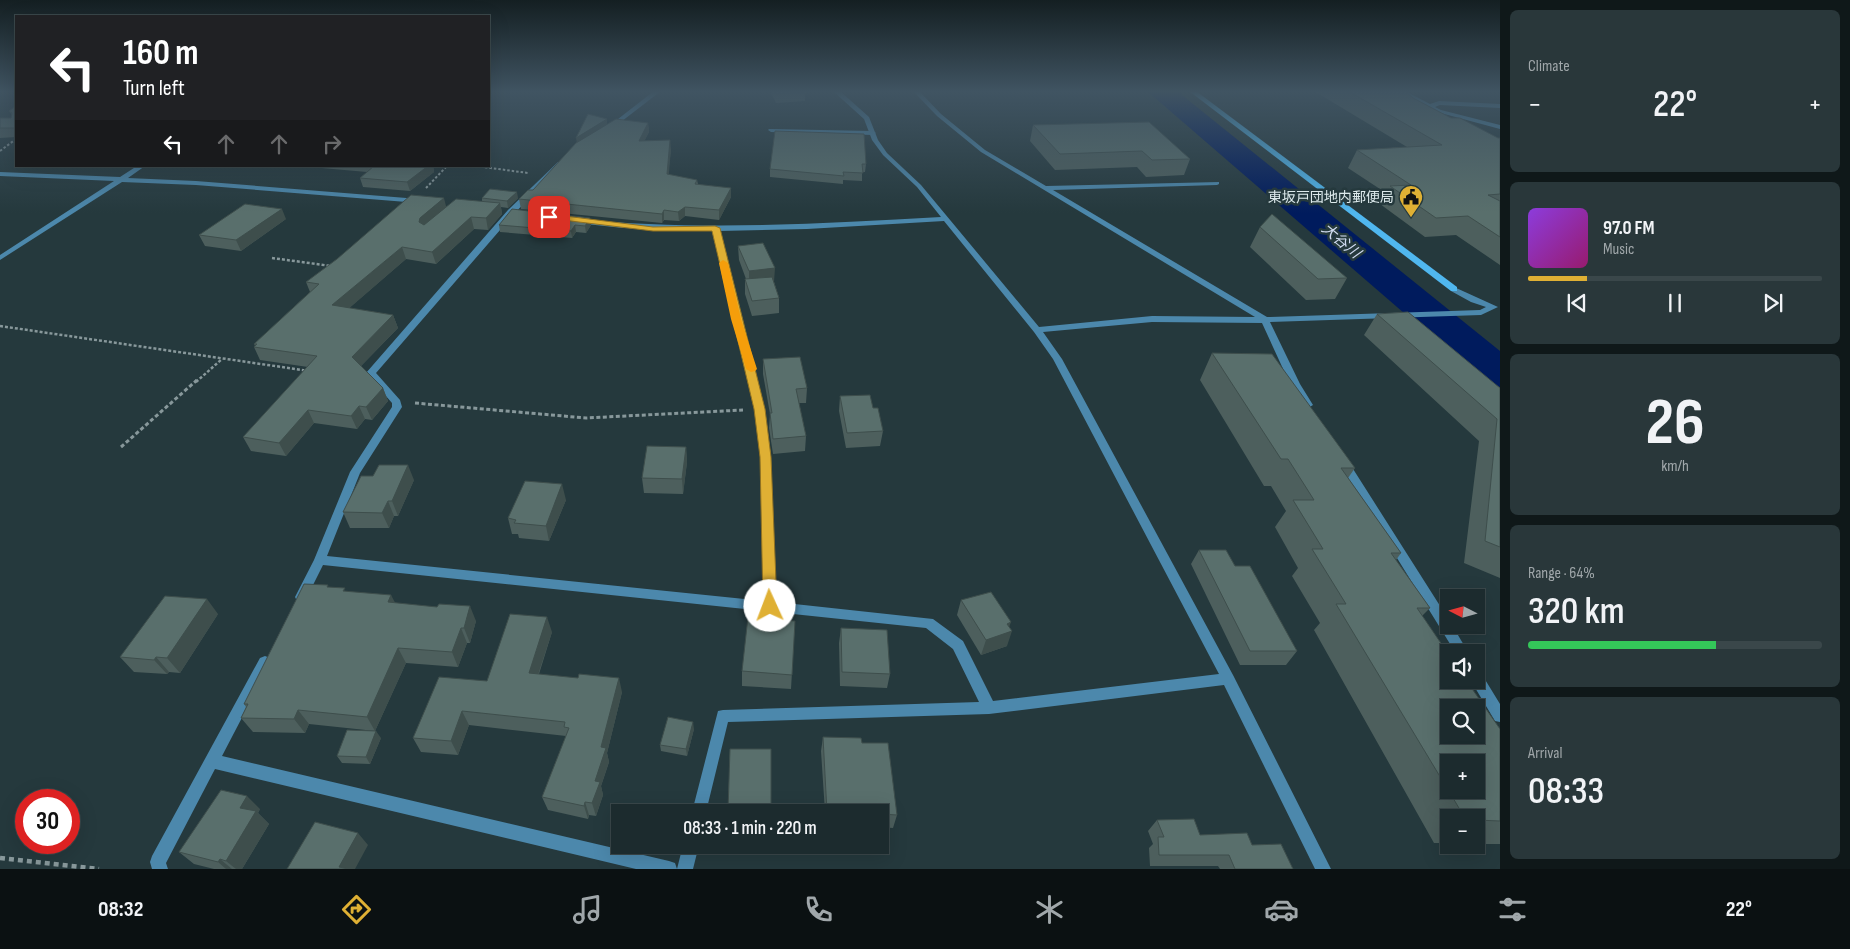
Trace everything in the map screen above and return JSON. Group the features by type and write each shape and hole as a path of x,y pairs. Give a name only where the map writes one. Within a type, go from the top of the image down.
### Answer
{"street":[{"path":"598,136 604,132"},
{"path":"824,132 873,133 885,154 919,186 1037,330 1056,359 1228,679 1323,869"},
{"path":"957,132 983,151 1265,320 1295,384 1314,414"},
{"path":"1245,132 1454,290 1474,300 1497,307"},
{"path":"297,604 320,560 355,472 397,407 397,402 371,374 511,212 567,156"},
{"path":"0,258 140,167"},
{"path":"0,174 196,183 432,202"},
{"path":"1045,188 1216,183"},
{"path":"568,219 653,229 945,219"},
{"path":"715,228 760,409 766,457 770,606"},
{"path":"1037,330 1152,319 1265,320 1451,314 1481,312 1497,307"},
{"path":"1338,454 1457,644"},
{"path":"320,560 929,623 958,645 989,708"},
{"path":"160,869 158,862 269,656"},
{"path":"701,804 723,716 989,708 1228,679"},
{"path":"1483,689 1500,716"},
{"path":"212,761 669,869"},
{"path":"685,869 689,854"}],"path":[{"path":"0,151 15,140"},
{"path":"414,200 446,167"},
{"path":"483,167 546,176"},
{"path":"272,258 334,266"},
{"path":"0,326 315,372"},
{"path":"121,447 223,358"},
{"path":"397,402 586,418 760,409"},
{"path":"0,858 99,869"}],"building":[{"path":"579,132 587,132 576,138"},
{"path":"595,132 644,132 639,141 670,140 667,174 697,180 695,184 731,188 719,210 685,207 678,212 664,210 662,214 519,199 528,190 533,190 576,143"},
{"path":"775,132 864,134 866,164 862,164 863,173 843,172 844,176 770,169"},
{"path":"1039,132 1160,132 1190,159 1152,160 1142,151 1060,154"},
{"path":"1419,132 1486,132 1500,138 1500,194 1488,195 1500,201 1500,237 1468,216 1436,218 1390,186 1411,185 1357,150 1442,145"},
{"path":"373,167 427,167 407,182 360,178"},
{"path":"490,189 517,192 507,201 482,198"},
{"path":"411,195 444,198 420,218 419,222 424,225 456,199 500,203 486,218 471,217 432,252 402,247 332,305 393,315 352,357 383,388 366,407 359,406 351,416 308,410 279,443 243,437 317,356 254,347 257,344 254,344 319,284 306,282 337,259"},
{"path":"245,204 282,209 236,240 199,235"},
{"path":"512,209 590,218 585,226 575,225 571,231 499,225"},
{"path":"1272,214 1347,278 1318,279 1260,227"},
{"path":"763,243 775,268 749,271 738,246"},
{"path":"772,277 779,298 752,301 745,279"},
{"path":"1408,312 1500,388 1500,547 1485,541 1497,419 1377,314"},
{"path":"1212,353 1272,354 1355,468 1341,468 1401,553 1391,553 1430,608 1417,608 1442,644 1440,644 1440,689 1472,689 1479,699 1440,699 1440,744 1485,744 1485,707 1500,729 1500,821 1485,820 1485,809 1460,809 1454,799 1485,799 1485,754 1440,754 1440,777 1336,604 1346,604 1312,549 1323,549 1293,500 1314,500 1288,459 1281,459"},
{"path":"800,357 807,388 796,389 806,436 773,439 770,413 772,413 763,359"},
{"path":"870,395 873,408 878,408 883,431 847,433 840,396"},
{"path":"647,446 686,447 682,479 642,478"},
{"path":"379,465 408,465 392,501 388,501 382,513 343,512 361,476 373,476"},
{"path":"525,481 562,484 546,526 514,523 516,520 508,518"},
{"path":"1199,550 1226,550 1235,566 1250,566 1297,651 1250,651"},
{"path":"304,584 345,588 343,591 391,595 388,602 437,607 439,604 470,606 464,628 461,628 452,652 398,648 367,717 298,710 294,719 241,718 248,704 244,704"},
{"path":"991,592 1011,622 1007,624 1012,631 986,640 961,600"},
{"path":"165,596 207,599 167,658 156,657 154,660 120,657"},
{"path":"510,614 547,617 529,673 578,678 579,674 619,678 601,747 606,748 595,781 600,782 592,803 585,802 584,806 542,797 569,728 564,727 565,722 462,711 451,741 413,738 439,677 487,681"},
{"path":"748,617 795,621 792,675 742,671"},
{"path":"841,628 887,630 890,674 842,672"},
{"path":"668,717 693,722 686,749 660,745"},
{"path":"347,730 376,731 366,757 337,756"},
{"path":"823,737 861,738 862,743 888,743 897,815 889,815 889,804 827,804"},
{"path":"730,749 771,749 771,804 728,804"},
{"path":"221,790 247,796 240,808 256,811 226,861 220,859 218,862 179,852"},
{"path":"1194,819 1200,835 1247,833 1252,845 1281,844 1293,869 1235,869 1229,855 1159,855 1158,837 1164,837 1157,820"},
{"path":"315,822 358,833 339,867 348,869 287,869"}],"waterway":[{"name":"大谷川","path":"1209,132 1500,373"}],"slow traffic":[{"path":"723,263 736,319 751,369"}],"place":[{"name":"東坂戸団地内郵便局","path":"1411,218"}],"route":[{"path":"549,217 653,229 715,228 736,319 750,361 760,409 766,457 770,606"}]}
